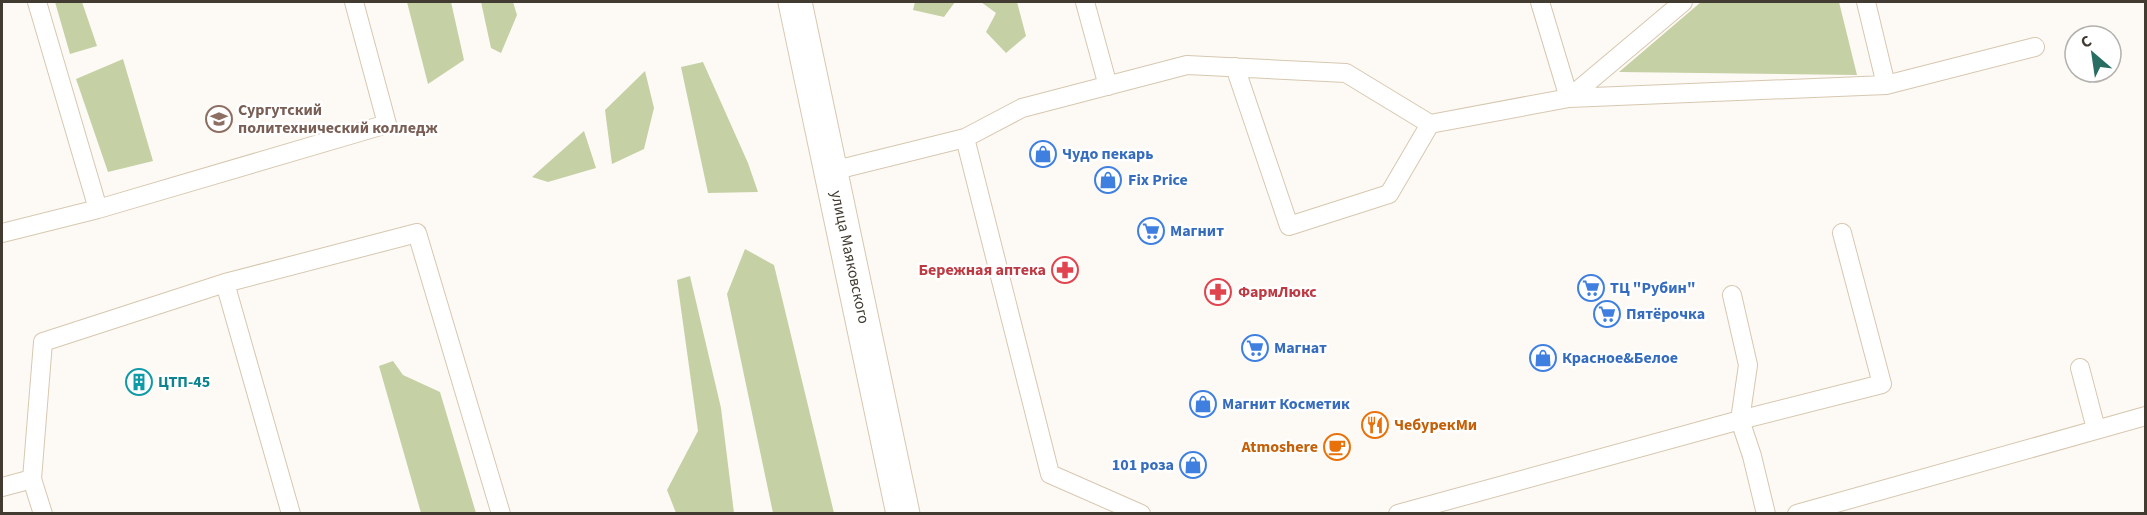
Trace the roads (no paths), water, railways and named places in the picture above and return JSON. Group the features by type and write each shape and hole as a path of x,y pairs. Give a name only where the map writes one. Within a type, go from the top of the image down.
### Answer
{"main road":[{"name":"улица Маяковского","path":"795,2 903,513"}],"lane":[{"path":"37,2 98,209"},
{"path":"2,233 98,209 387,124 354,2"},
{"path":"1085,2 1108,86"},
{"path":"1540,2 1569,98"},
{"path":"1569,98 1683,2"},
{"path":"1866,2 1886,85"},
{"path":"832,171 965,138 1022,108 1187,65 1346,73 1430,124 1569,98 1886,85 2035,47"},
{"path":"1235,67 1289,226 1389,194 1430,124"},
{"path":"965,138 1050,474 1141,513"},
{"path":"1398,513 1882,384 1842,233"},
{"path":"44,513 32,479 43,342 225,283 417,234 501,513"},
{"path":"225,283 291,513"},
{"path":"1732,295 1748,365 1740,420 1752,456 1766,513"},
{"path":"2080,368 2096,429"},
{"path":"1797,513 2145,416"},
{"path":"2,488 32,479"}],"place":[{"name":"Сургутский политехнический колледж","path":"219,119"},
{"name":"Чудо пекарь","path":"1043,154"},
{"name":"Fix Price","path":"1108,180"},
{"name":"Магнит","path":"1151,231"},
{"name":"Бережная аптека","path":"1065,270"},
{"name":"ТЦ \"Рубин\"","path":"1591,288"},
{"name":"ФармЛюкс","path":"1218,292"},
{"name":"Пятёрочка","path":"1607,314"},
{"name":"Магнат","path":"1255,348"},
{"name":"Красное&Белое","path":"1543,358"},
{"name":"ЦТП-45","path":"139,382"},
{"name":"Магнит Косметик","path":"1203,404"},
{"name":"ЧебурекМи","path":"1375,425"},
{"name":"Atmoshere","path":"1337,447"},
{"name":"101 роза","path":"1193,465"}]}
